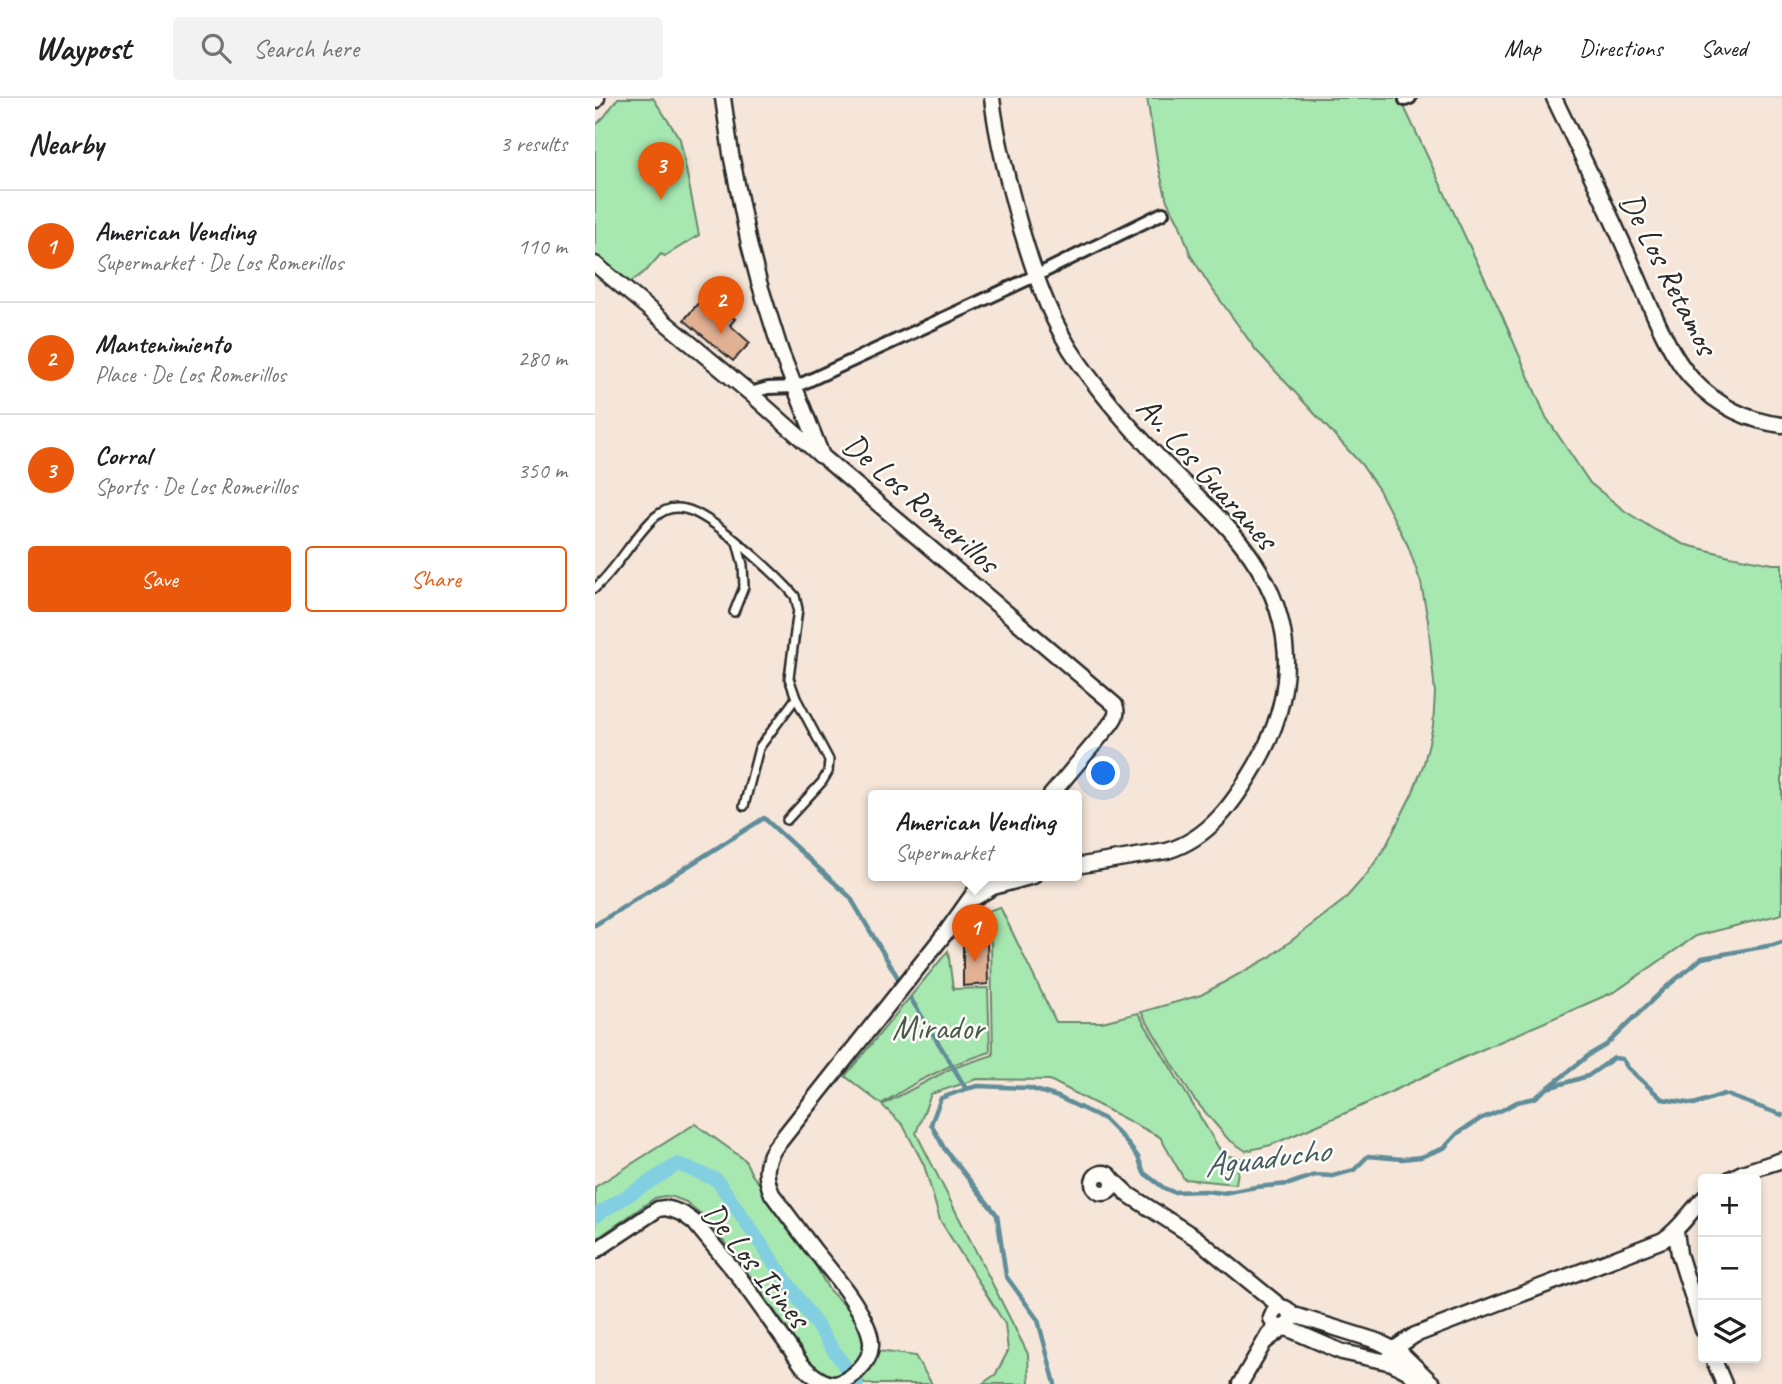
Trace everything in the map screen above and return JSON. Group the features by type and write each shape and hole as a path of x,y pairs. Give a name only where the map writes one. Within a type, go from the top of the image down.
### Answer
{"street":[{"name":"De Los Romerillos","path":"723,98 749,244 770,320 822,457 1115,705 1116,714 1109,726 1055,790"},
{"name":"Av. Los Guaranes","path":"992,98 1004,169 1035,276 1070,348 1099,390 1140,438 1241,544 1274,597 1287,655 1285,687 1269,739 1241,791 1211,826 1182,847 1082,865"},
{"name":"De Los Retamos","path":"1554,98 1665,337 1684,369 1713,399 1739,413 1767,423 1782,425"},
{"path":"750,393 768,388 795,387 1035,276 1163,213"},
{"path":"595,264 750,393 822,457"},
{"path":"969,902 983,881"},
{"path":"969,902 993,887 1015,881"},
{"name":"De Los Itines","path":"595,1251 658,1209 665,1208 683,1214 694,1222 718,1250 802,1365 827,1383 838,1383 860,1369 866,1361 871,1345 862,1316 837,1291 816,1253 772,1194 766,1165 784,1135 969,902"},
{"path":"1740,1174 1782,1160"},
{"path":"1110,1186 1117,1192 1129,1195 1196,1238 1268,1296 1280,1317 1296,1331 1342,1352 1391,1355 1401,1353 1433,1384"},
{"path":"1391,1355 1415,1335 1663,1240 1676,1231 1698,1204"},
{"path":"1676,1231 1679,1254 1698,1314"},
{"path":"1280,1317 1377,1341 1421,1384"},
{"path":"1240,1384 1280,1317"},
{"path":"1715,1363 1724,1384"}],"lane":[{"path":"595,588 655,517 670,508 684,508 699,513 737,542 795,596 798,609 789,678 796,698 829,760 828,772 822,782 787,820"},
{"path":"734,612 744,587 743,565 737,542"},
{"path":"744,806 759,748 796,698"}],"green space":[{"path":"618,98 653,98 680,139 699,235 665,256 661,254 647,270 628,284 595,257 595,126"},
{"path":"1147,98 1400,98 1501,313 1546,417 1590,483 1625,511 1683,544 1730,556 1782,564 1782,914 1696,936 1616,991 1355,1109 1271,1145 1246,1151 1228,1139 1193,1098 1141,1012 1201,995 1270,957 1344,900 1367,874 1386,846 1413,792 1424,763 1433,726 1435,693 1428,621 1421,583 1408,546 1379,490 1361,464 1256,350 1191,256 1179,223 1167,201"},
{"path":"1000,907 1056,1022 1102,1022 1138,1013 1223,1155 1240,1158 1236,1184 1184,1179 1160,1137 1050,1080 977,1079 931,1094 916,1133 1028,1354 1029,1384 982,1384 996,1374 1008,1351 1005,1324 940,1220 924,1165 903,1125 882,1105 950,1069 993,1055 991,942 985,912"},
{"name":"Mirador","path":"948,951 953,989 988,988 990,1052 952,1065 881,1104 845,1076"},
{"path":"695,1124 745,1160 770,1202 807,1250 829,1290 858,1319 866,1345 857,1366 841,1377 830,1378 818,1371 798,1349 788,1330 738,1259 701,1214 686,1202 673,1197 655,1198 595,1240 595,1187"},
{"path":"878,1351 915,1356 932,1384 865,1384 860,1377 871,1367"}],"building":[{"path":"700,301 711,310 716,304 735,319 730,325 750,343 733,361 684,320"},
{"path":"987,939 988,984 963,986 963,941"}],"waterway":[{"path":"595,925 764,818 850,897 898,978"},
{"name":"Aguaducho","path":"966,1089 978,1086 1029,1088 1058,1097 1104,1119 1138,1157 1144,1173 1173,1192 1223,1193 1289,1184 1315,1175 1333,1176 1354,1170 1368,1156 1402,1159 1421,1157 1444,1148 1458,1133 1480,1119 1517,1102 1535,1098 1589,1055 1606,1045 1665,988 1702,958 1782,942"},
{"path":"911,999 966,1089 941,1098 931,1124 944,1148 997,1215 1006,1276 1038,1320 1055,1384"},
{"name":"Aguaducho","path":"1551,1087 1588,1076 1614,1058 1622,1059 1628,1068 1662,1099 1694,1104 1724,1094 1782,1115"},
{"path":"595,1216 678,1164 717,1180 857,1384"}],"place":[{"name":"Corral","path":"661,200"},
{"name":"Mantenimiento","path":"721,334"},
{"name":"American Vending","path":"975,962"}]}
